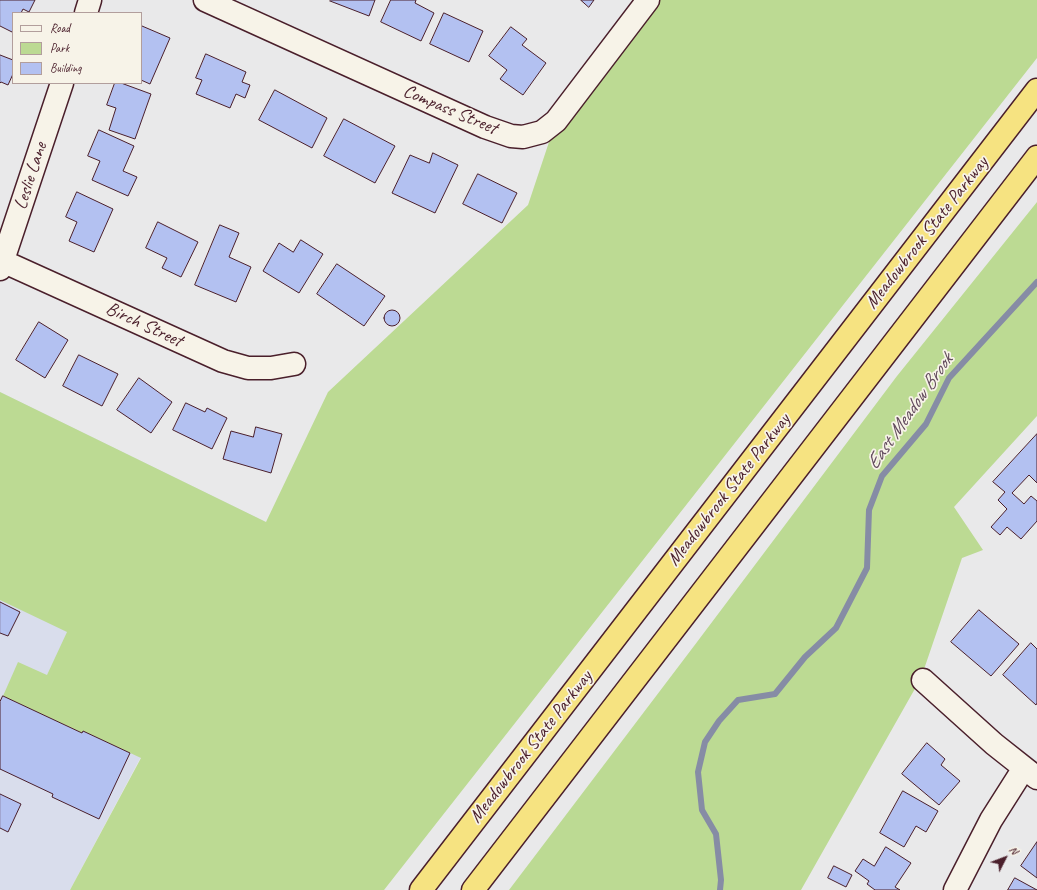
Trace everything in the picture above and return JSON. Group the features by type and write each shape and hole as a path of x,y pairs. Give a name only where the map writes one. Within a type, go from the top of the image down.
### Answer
{"highway":[{"name":"Meadowbrook State Parkway","path":"421,890 1037,90"},
{"path":"473,890 1037,157"}],"street":[{"path":"86,12 90,0"},
{"name":"Compass Street","path":"205,0 485,127 511,136 523,137 542,132 556,121 648,0"},
{"name":"Leslie Lane","path":"1,263 62,84"},
{"name":"Birch Street","path":"1,263 223,361 248,368 271,368 294,364"},
{"path":"923,680 994,744 1031,773 991,820 955,890"}],"shaded area":[{"path":"0,392 266,522 70,890 0,890"}],"green space":[{"path":"648,0 1037,0 1037,58 384,890 70,890 141,758 83,731 82,733 3,696 18,662 47,675 67,632 0,600 0,392 266,522 328,392 528,205 556,121"},
{"path":"1037,202 1037,416 954,507 983,550 962,558 921,678 801,890 509,890 897,376"}],"building":[{"path":"0,0 35,0 29,12 23,9 22,12 12,12 12,32 0,26"},
{"path":"375,0 369,16 330,1"},
{"path":"391,0 416,0 415,3 434,13 421,41 381,22"},
{"path":"581,0 594,0 589,7"},
{"path":"444,13 483,31 469,62 430,44"},
{"path":"142,26 170,38 150,84 142,80"},
{"path":"511,27 527,39 522,45 546,63 523,95 500,79 507,70 489,56"},
{"path":"206,54 246,72 242,82 250,85 245,98 236,94 230,108 196,94 202,80 196,78"},
{"path":"0,55 12,60 12,76 8,85 1,82 0,83"},
{"path":"115,84 124,84 151,94 135,139 109,130 116,108 107,105"},
{"path":"275,90 327,118 312,148 259,120"},
{"path":"344,119 395,146 375,183 324,156"},
{"path":"99,130 134,146 123,171 137,177 128,196 92,180 100,161 88,156"},
{"path":"433,153 458,165 435,213 392,193 410,155 429,163"},
{"path":"478,174 517,193 502,223 463,204"},
{"path":"77,192 113,209 94,252 69,241 77,222 66,217"},
{"path":"158,222 198,242 181,277 162,268 167,258 146,248"},
{"path":"220,225 239,233 229,257 251,267 236,302 195,285"},
{"path":"301,240 323,254 299,293 263,271 279,243 293,252"},
{"path":"337,264 385,296 364,326 317,294"},
{"path":"392,310 399,315 400,318 395,325 392,326 385,321 384,318 389,311"},
{"path":"39,322 68,340 45,378 16,360"},
{"path":"79,355 118,374 102,406 63,386"},
{"path":"139,378 172,402 151,433 117,410"},
{"path":"186,403 205,412 207,408 227,418 212,449 173,430"},
{"path":"256,427 282,434 271,473 223,459 231,431 253,437"},
{"path":"1037,434 1037,483 1029,475 1012,493 1024,504 1031,496 1037,501 1037,521 1021,539 1007,527 1000,535 991,527 1007,509 998,500 1005,492 993,482"},
{"path":"0,602 20,612 8,636 0,633"},
{"path":"979,610 1019,644 991,676 951,642"},
{"path":"1031,643 1037,649 1036,705 1003,675"},
{"path":"3,696 82,733 83,731 130,753 99,819 52,797 53,794 0,769 0,702"},
{"path":"927,743 945,759 941,765 960,781 939,805 902,774"},
{"path":"903,791 938,811 926,832 916,826 904,847 880,833"},
{"path":"0,794 21,804 8,832 0,828"},
{"path":"1037,842 1037,878 1021,866"},
{"path":"886,847 911,863 895,887 900,890 875,890 867,884 869,881 855,871 863,859 874,866"},
{"path":"834,866 852,875 846,887 828,878"},
{"path":"1015,878 1037,890 1008,890"}],"waterway":[{"name":"East Meadow Brook","path":"720,890 721,880 716,834 702,810 698,772 705,742 719,721 738,700 775,694 805,657 836,628 867,568 869,510 882,476 926,424 949,378 1037,282"}]}
